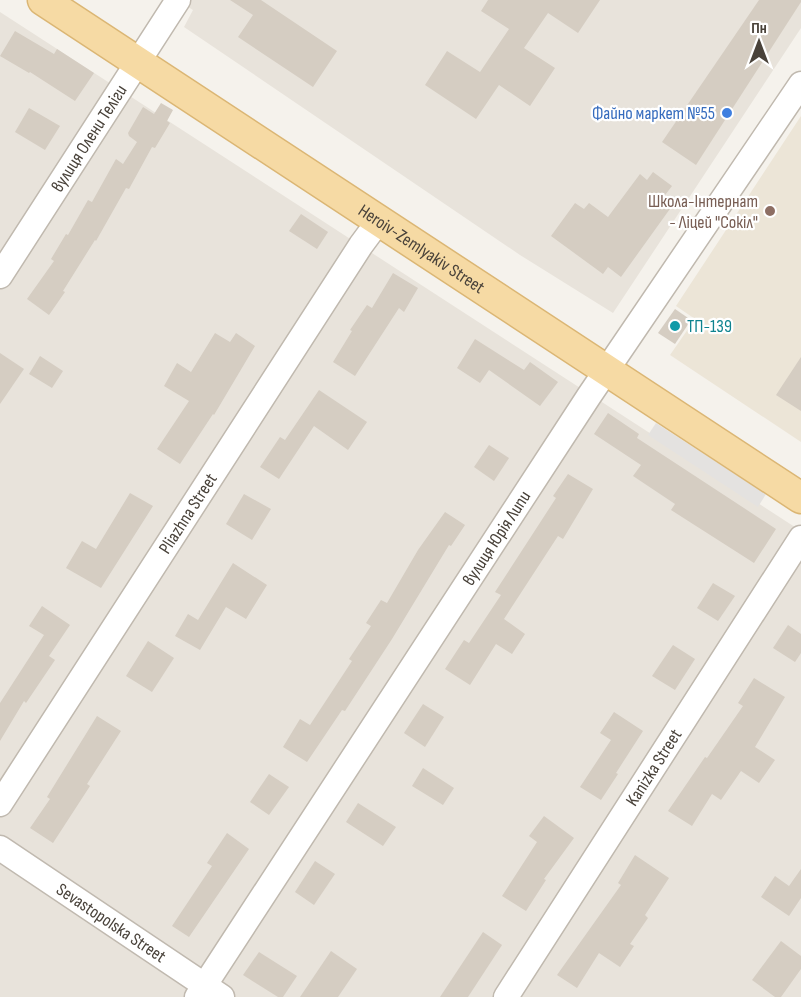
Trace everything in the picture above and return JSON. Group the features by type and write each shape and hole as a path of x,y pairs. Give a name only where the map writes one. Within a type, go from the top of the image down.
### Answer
{"main road":[{"name":"Heroiv-Zemlyakiv Street","path":"43,0 801,498"}],"street":[{"name":"вулиця Олени Теліги","path":"0,276 178,0"},
{"name":"вулиця Юрія Липи","path":"208,993 606,372 801,84"},
{"name":"Pliazhna Street","path":"0,804 378,222"},
{"name":"Kanizka Street","path":"506,997 801,538"},
{"name":"Sevastopolska Street","path":"0,848 208,993"}],"shaded area":[{"path":"177,0 801,0 801,28 613,313 520,255 184,27 193,10"},
{"path":"0,12 801,531 801,997 0,997"},
{"name":"Школа-Інтернат - Ліцей \"Сокіл\"","path":"801,116 801,442 670,355 695,319 676,306"},
{"path":"656,423 766,494 758,507 648,435"}],"building":[{"path":"230,0 261,0 337,51 313,87 238,37 253,15"},
{"path":"488,0 600,0 578,33 548,13 524,48 555,68 530,106 499,85 476,119 425,85 447,51 480,72 509,29 481,11"},
{"path":"759,0 801,0 801,2 696,165 662,142"},
{"path":"15,31 54,54 57,49 94,73 75,101 0,56"},
{"path":"161,103 173,110 167,121 170,123 155,148 152,147 129,189 126,188 96,241 49,315 27,299 54,261 51,259 88,200 92,202 116,159 123,164 137,142 128,133 143,107 154,114"},
{"path":"29,108 60,126 45,150 15,132"},
{"path":"653,172 672,186 662,199 672,206 621,277 608,267 603,274 551,236 575,203 584,209 589,203 608,217 640,174 647,180"},
{"path":"301,214 328,232 317,249 289,231"},
{"path":"393,273 418,288 404,312 399,308 355,376 333,362 352,331 350,330 367,305 372,308"},
{"name":"ТП-139","path":"675,309 691,320 675,344 658,333"},
{"path":"215,333 230,342 236,333 255,346 214,415 180,464 157,449 189,401 164,386 177,363 191,372"},
{"path":"475,339 524,370 530,362 558,382 540,406 489,370 480,383 457,368"},
{"path":"0,353 24,369 0,404"},
{"path":"40,356 63,371 52,388 29,374"},
{"path":"801,357 801,411 776,395"},
{"path":"319,390 367,422 348,450 314,426 279,479 260,467 280,437 285,440"},
{"path":"608,413 639,434 637,438 776,529 754,563 671,510 675,504 633,476 641,465 594,434"},
{"path":"489,445 509,458 494,481 474,467"},
{"path":"568,474 593,489 563,539 558,536 504,619 525,634 512,654 496,644 470,685 445,669 464,640 469,643 501,595 495,592 556,498 553,496"},
{"path":"130,493 153,506 101,588 66,568 82,541 96,549"},
{"path":"244,494 271,509 252,540 226,524"},
{"path":"445,512 465,525 451,546 449,545 345,711 342,710 307,762 283,747 300,719 310,725 352,661 349,659 371,626 366,623 381,600 387,603 418,550"},
{"path":"233,563 267,585 246,619 226,607 200,650 175,636 188,614 198,620"},
{"path":"713,583 735,596 718,621 697,608"},
{"path":"42,606 70,625 49,656 55,660 26,703 24,701 0,741 0,703 44,635 29,626"},
{"path":"788,625 801,634 801,653 795,662 773,648"},
{"path":"148,641 174,658 152,692 126,676"},
{"path":"673,645 695,659 675,690 652,676"},
{"path":"754,678 785,697 755,747 775,760 759,783 741,771 721,800 712,794 692,826 668,811 743,706 738,703"},
{"path":"423,704 444,717 425,747 404,733"},
{"path":"614,712 643,731 601,800 580,787 611,740 600,733"},
{"path":"97,716 121,731 87,784 90,786 53,843 30,828 50,799 47,797"},
{"path":"423,768 454,788 443,805 412,786"},
{"path":"269,774 289,787 269,815 250,802"},
{"path":"358,803 396,827 383,846 346,822"},
{"path":"544,816 574,838 544,879 546,880 526,911 502,896 537,842 529,836"},
{"path":"227,833 249,849 189,937 172,926 212,866 207,863"},
{"path":"635,855 669,878 645,915 648,918 630,944 634,946 620,967 599,953 577,988 557,975 621,885 618,883"},
{"path":"315,861 335,874 314,905 295,892"},
{"path":"801,869 801,898 789,916 761,897 775,876 789,886"},
{"path":"483,932 502,945 468,997 440,997"},
{"path":"781,941 801,956 801,969 781,997 775,997 752,980"},
{"path":"331,951 357,969 338,997 300,997"},
{"path":"259,952 297,976 283,997 278,997 243,975"}],"place":[{"name":"Файно маркет №55","path":"727,113"},
{"name":"Школа-Інтернат - Ліцей \"Сокіл\"","path":"770,211"},
{"name":"ТП-139","path":"675,326"}]}
